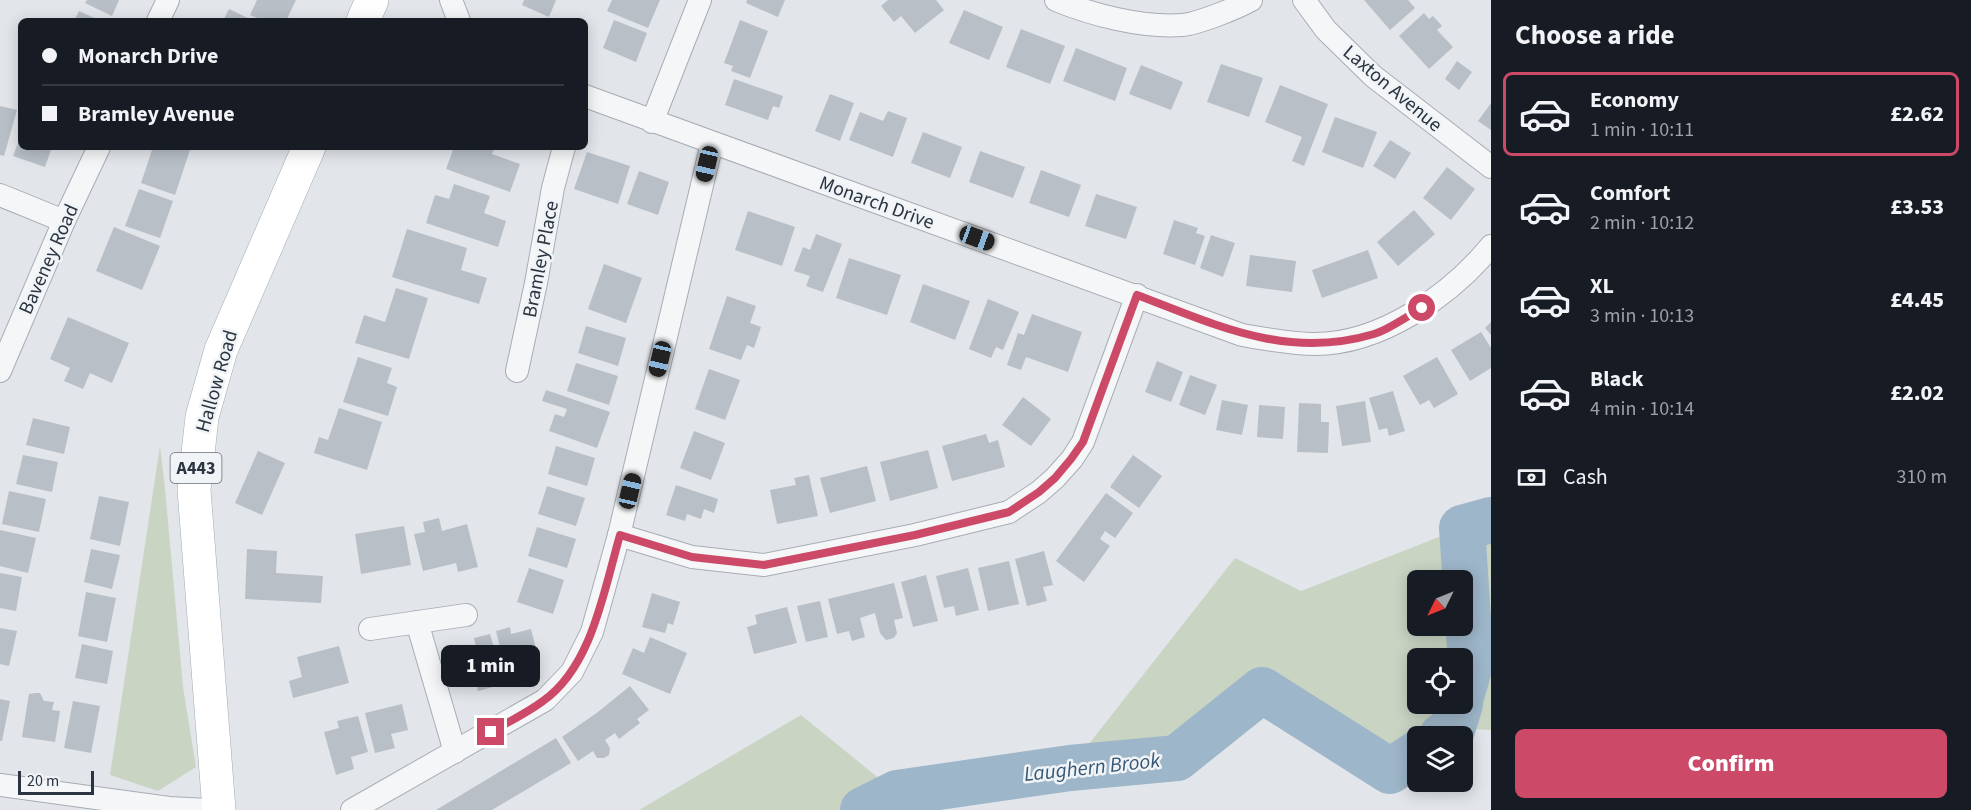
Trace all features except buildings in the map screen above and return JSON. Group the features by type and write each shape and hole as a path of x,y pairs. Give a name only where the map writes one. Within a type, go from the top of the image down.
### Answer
{"main road":[{"path":"364,18 372,0"},
{"name":"Hallow Road","path":"219,810 194,490 202,417 221,350 308,150"}],"street":[{"path":"159,18 168,0"},
{"path":"451,0 458,18"},
{"path":"652,122 700,0"},
{"path":"1056,0 1072,7 1132,23 1183,26 1238,7 1251,0"},
{"name":"Laxton Avenue","path":"1304,0 1326,30 1373,76 1491,167"},
{"name":"Monarch Drive","path":"588,97 1242,335 1317,344 1375,333 1422,308 1466,274 1491,246"},
{"path":"352,810 545,700 572,672 592,632 620,535 712,143"},
{"name":"Baveney Road","path":"0,371 64,221 98,150"},
{"name":"Bramley Place","path":"517,371 537,283 553,188 563,150"},
{"path":"0,195 64,221"},
{"path":"620,535 692,557 764,565 915,535 1009,512 1055,478 1083,442 1137,295"},
{"path":"370,629 466,615"},
{"path":"417,622 455,752"},
{"path":"0,785 169,808 208,810"}],"green space":[{"path":"160,446 183,687 196,767 158,791 110,775"},
{"path":"1491,520 1491,730 1474,729 1473,732 1473,726 1407,726 1407,767 1390,771 1263,690 1177,758 1070,768 1235,558 1301,591 1462,528"},
{"path":"801,715 897,793 886,810 639,810"}],"waterway":[{"name":"Laughern Brook","path":"1470,648 1462,528 1491,520"},
{"name":"Laughern Brook","path":"863,810 897,793 1070,768 1177,758 1262,690 1390,771 1407,760"},
{"name":"Laughern Brook","path":"1453,726 1457,714"}],"route":[{"path":"491,732 545,700 572,672 592,632 620,535 692,557 764,565 915,535 1009,512 1024,503 1055,478 1083,442 1137,295 1242,335 1317,344 1348,340 1375,333 1422,308"}]}
